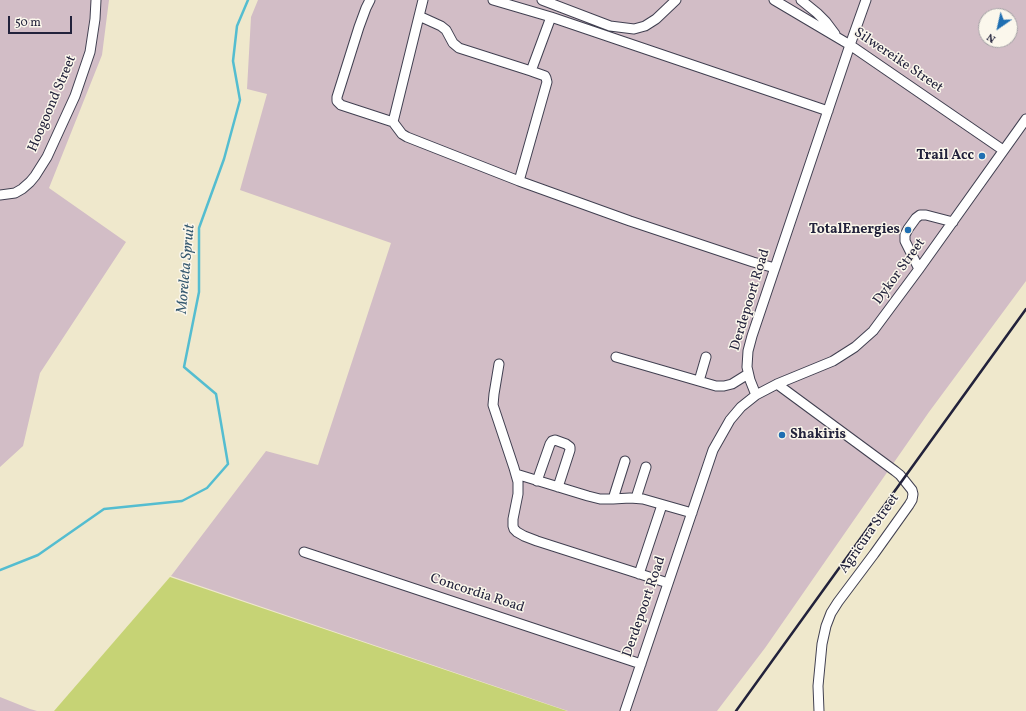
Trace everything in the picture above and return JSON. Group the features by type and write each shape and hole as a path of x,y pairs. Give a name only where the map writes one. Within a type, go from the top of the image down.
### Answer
{"street":[{"name":"Hoogoond Street","path":"0,195 22,189 36,176 47,157 75,96 90,52 96,0"},
{"path":"370,0 359,27 337,97 337,101 341,104 393,122 402,134 407,137 519,181 630,221 775,268"},
{"path":"493,0 551,17 828,111"},
{"path":"542,0 610,26 634,29 645,26 656,19 676,0"},
{"name":"Silwereike Street","path":"774,0 850,45 1003,150"},
{"path":"801,0 826,22 838,38"},
{"name":"Derdepoort Road","path":"625,711 713,450 730,420 737,411 756,395 747,367 752,336 866,0"},
{"path":"393,122 419,16 419,1"},
{"path":"419,16 446,30 453,43 459,48 545,76 546,82 519,181"},
{"path":"531,71 551,17"},
{"name":"Dykor Street","path":"756,395 777,384 833,361 855,347 873,331 1026,119"},
{"path":"919,269 905,240 905,235 908,229 920,215 926,215 953,222"},
{"path":"616,357 716,386 732,384 748,374"},
{"path":"699,381 706,357"},
{"path":"499,364 494,394 494,405 516,474 518,487 513,526 517,532 537,541 668,583"},
{"name":"Agricura Street","path":"777,384 900,475 912,490 913,494 909,505 887,537 831,613 822,644 818,686 820,711"},
{"path":"538,481 550,444 555,440 570,447 558,487"},
{"path":"613,499 625,461"},
{"path":"636,498 646,468"},
{"path":"516,474 600,499 643,499 692,513"},
{"path":"639,574 662,505"},
{"name":"Concordia Road","path":"304,552 641,664"}],"shaded area":[{"path":"0,0 109,0 102,55 49,188 126,242 40,373 23,446 0,467"},
{"path":"258,0 1026,0 1026,281 929,412 765,648 717,711 568,711 171,576 266,451 318,465 391,243 240,190 267,94 247,89 251,17"},
{"path":"0,697 30,709 37,711 0,711"}],"green space":[{"path":"170,577 567,711 54,711"}],"waterway":[{"name":"Moreleta Spruit","path":"0,570 38,555 104,509 182,501 207,488 228,464 216,394 184,367 199,292 199,228 224,159 240,100 233,61 237,26 248,0"}],"railway":[{"path":"736,711 1026,309"}],"place":[{"name":"Trail Acc","path":"982,156"},
{"name":"TotalEnergies","path":"908,230"},
{"name":"Shakiris","path":"782,435"}]}
